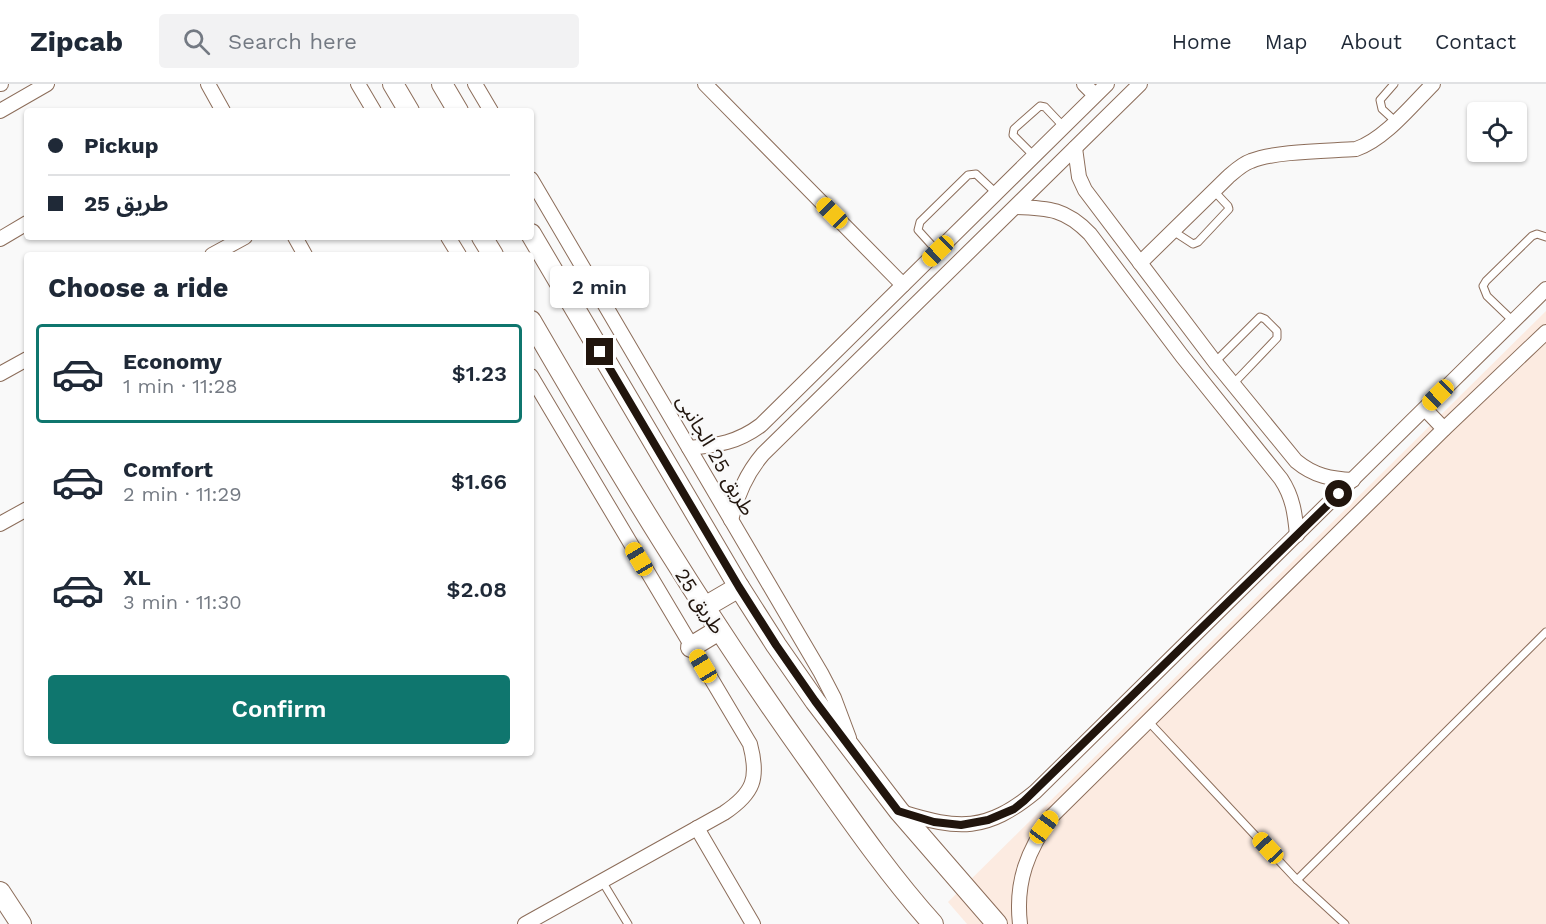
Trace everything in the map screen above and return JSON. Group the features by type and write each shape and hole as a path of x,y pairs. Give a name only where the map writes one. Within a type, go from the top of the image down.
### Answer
{"street":[{"path":"0,111 46,84"},
{"path":"208,84 220,108"},
{"path":"358,84 372,108"},
{"path":"393,84 407,108"},
{"path":"442,84 456,108"},
{"path":"475,84 489,108"},
{"path":"705,84 903,285"},
{"path":"1084,84 1095,95"},
{"path":"689,448 732,442 747,435 761,424 1107,84"},
{"path":"731,520 739,490 763,454 1140,84"},
{"path":"1140,263 1235,171 1253,160 1276,155 1356,148 1377,138 1433,84"},
{"path":"1075,148 1079,177 1085,190 1215,362 1296,461 1308,471 1322,477 1353,480"},
{"name":"طريق 25 الجانبى","path":"534,184 828,685 856,757"},
{"path":"1016,207 1043,208 1061,212 1077,220 1090,234 1182,356 1281,479 1294,505 1297,535"},
{"path":"0,239 24,225"},
{"name":"طريق 25","path":"534,239 739,587 776,645 856,757 898,811 997,924"},
{"path":"217,252 239,240"},
{"path":"898,811 934,822 961,825 988,820 1014,809 1035,792 1546,289"},
{"name":"طريق 25","path":"534,326 703,608 775,714 878,857 933,924"},
{"path":"1020,924 1019,893 1024,865 1036,839 1052,816 1444,429 1546,332"},
{"path":"0,374 24,361"},
{"path":"525,924 741,801 752,784 755,764 750,744 534,381"},
{"path":"1425,409 1444,429"},
{"path":"0,524 24,511"},
{"path":"703,608 739,587"},
{"path":"692,647 719,630"},
{"path":"697,828 753,924"},
{"path":"0,892 21,924"}],"lane":[{"path":"1394,84 1380,100 1382,109 1395,121"},
{"path":"1034,156 1013,135 1014,129 1040,106 1045,107 1064,126"},
{"path":"938,251 918,230 920,222 968,175 976,174 996,193"},
{"path":"1173,231 1193,244 1198,242 1229,208 1227,203 1214,191"},
{"path":"1513,321 1487,296 1484,286 1486,281 1532,236 1537,234 1546,237"},
{"path":"1215,362 1260,317 1263,317 1277,332 1277,338 1233,384"},
{"path":"1298,880 1546,632"},
{"path":"1148,721 1298,880 1345,924"},
{"path":"602,881 628,924"}],"shaded area":[{"path":"1546,311 1546,924 967,924 948,902"}],"route":[{"path":"600,352 739,587 815,701 898,811 934,822 961,825 988,820 1014,809 1024,801 1339,494"}]}
